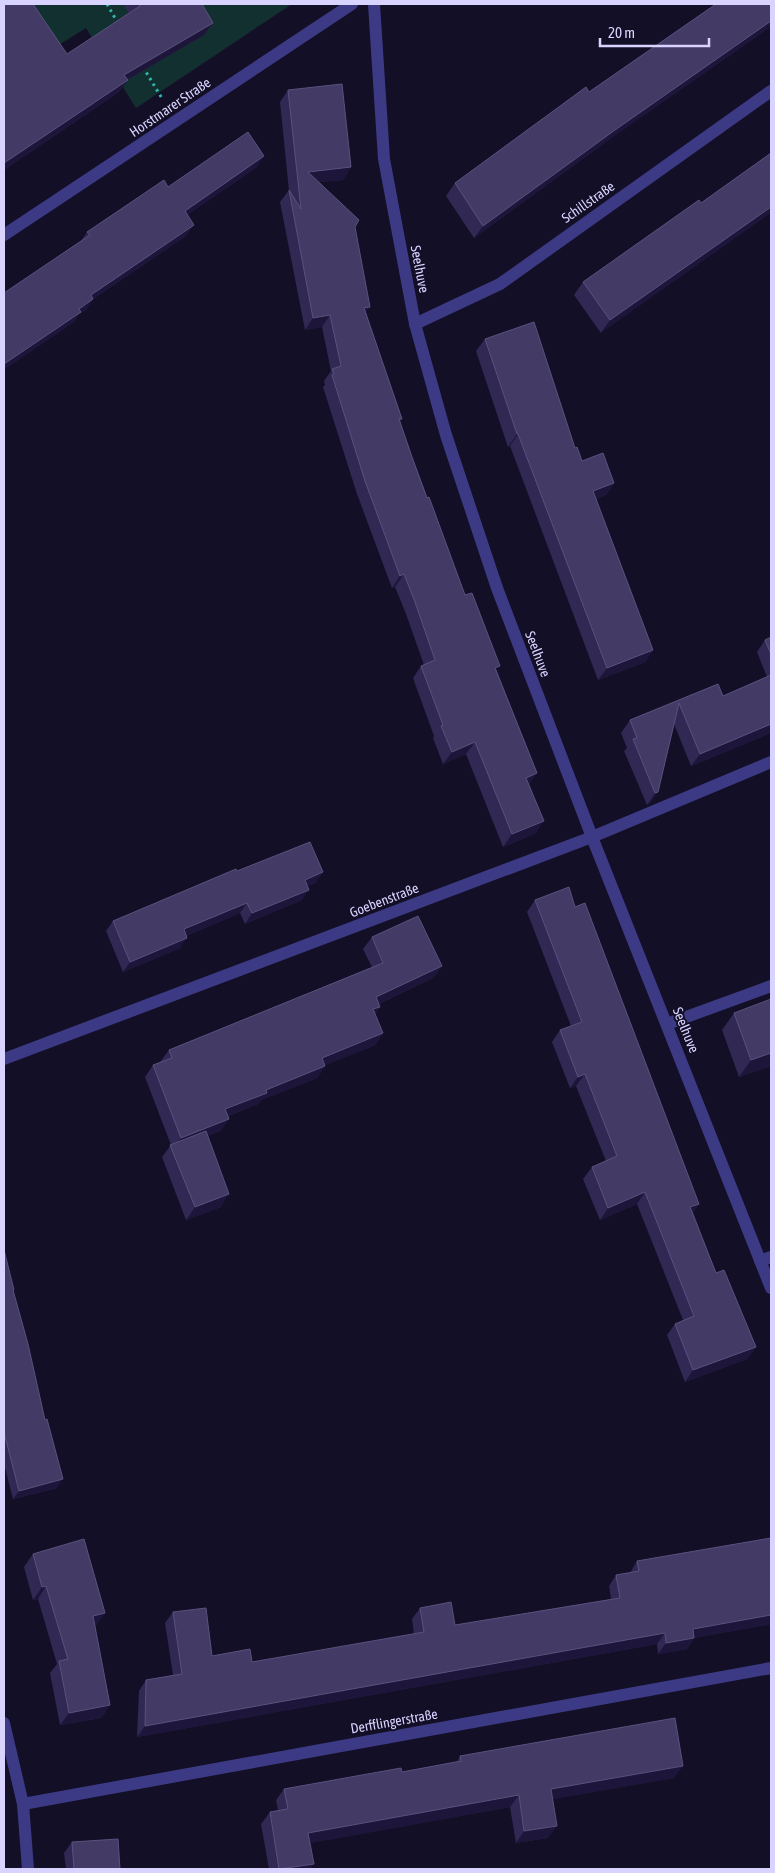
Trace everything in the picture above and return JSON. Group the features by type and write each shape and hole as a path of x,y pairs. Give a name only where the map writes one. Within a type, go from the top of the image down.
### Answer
{"street":[{"name":"Horstmarer Straße","path":"4,235 352,4"},
{"name":"Seelhuve","path":"374,4 384,159 415,324 446,435 497,588 592,837 667,1024 766,1259 771,1288"},
{"name":"Schillstraße","path":"415,324 500,284 771,91"},
{"name":"Goebenstraße","path":"4,1060 592,837 771,762"},
{"path":"667,1024 771,986"},
{"name":"Derfflingerstraße","path":"23,1804 771,1668"},
{"path":"4,1723 23,1804 28,1869"}],"path":[{"path":"106,4 121,29"},
{"path":"141,63 175,121"}],"green space":[{"path":"19,4 292,4 136,108 86,28 51,50"}],"building":[{"path":"4,4 33,4 67,54 140,6 139,4 202,4 213,23 124,75 128,80 4,163"},
{"path":"716,4 771,4 771,21 615,130 483,226 455,183 586,87 589,92"},
{"path":"342,84 351,167 308,172 359,220 355,227 370,307 364,308 402,419 399,419 427,498 429,497 465,595 472,593 500,666 495,668 537,773 526,778 544,821 512,834 475,742 452,752 441,726 443,725 421,666 435,660 415,602 404,574 400,576 365,481 332,375 334,374 332,369 341,366 330,315 313,318 289,190 301,209 288,90"},
{"path":"248,132 264,156 185,211 194,225 91,295 93,299 79,309 81,312 4,364 4,293 90,235 87,232 164,180 168,187"},
{"path":"771,153 771,207 610,320 583,282 699,200 701,203"},
{"path":"534,322 575,448 577,447 582,461 603,453 614,483 593,491 653,650 607,668 517,434 485,339"},
{"path":"771,637 771,654 765,640"},
{"path":"771,675 771,724 700,754 679,703 658,792 655,793 633,739 637,738 630,720 718,684 723,696"},
{"path":"310,842 323,872 305,880 309,890 252,913 247,903 184,929 187,938 130,962 113,921 236,869 237,871"},
{"path":"569,887 575,907 585,903 699,1204 690,1207 716,1273 724,1270 756,1347 693,1370 675,1324 694,1316 645,1192 608,1208 592,1167 617,1156 585,1074 578,1077 560,1030 582,1022 535,900"},
{"path":"418,916 442,966 376,997 380,1007 373,1009 383,1033 322,1058 325,1066 266,1090 267,1093 225,1109 229,1119 181,1138 153,1065 172,1058 169,1050 383,963 372,937"},
{"path":"771,999 771,1053 751,1060 734,1013"},
{"path":"206,1131 229,1194 195,1207 170,1145"},
{"path":"4,1250 45,1420 47,1419 63,1479 19,1491 4,1432"},
{"path":"771,1538 771,1615 693,1629 694,1638 666,1643 665,1633 145,1726 146,1680 182,1674 173,1612 206,1608 212,1656 250,1649 252,1662 424,1632 420,1608 451,1602 455,1625 620,1598 616,1575 639,1571 637,1561"},
{"path":"84,1539 105,1613 93,1616 110,1705 69,1713 59,1661 68,1659 46,1586 42,1587 33,1554"},
{"path":"675,1718 683,1766 551,1789 557,1826 524,1831 519,1795 308,1833 314,1864 279,1869 270,1812 288,1809 284,1789 401,1768 402,1772 461,1761 460,1756"},
{"path":"118,1839 120,1869 74,1869 72,1842"}]}
